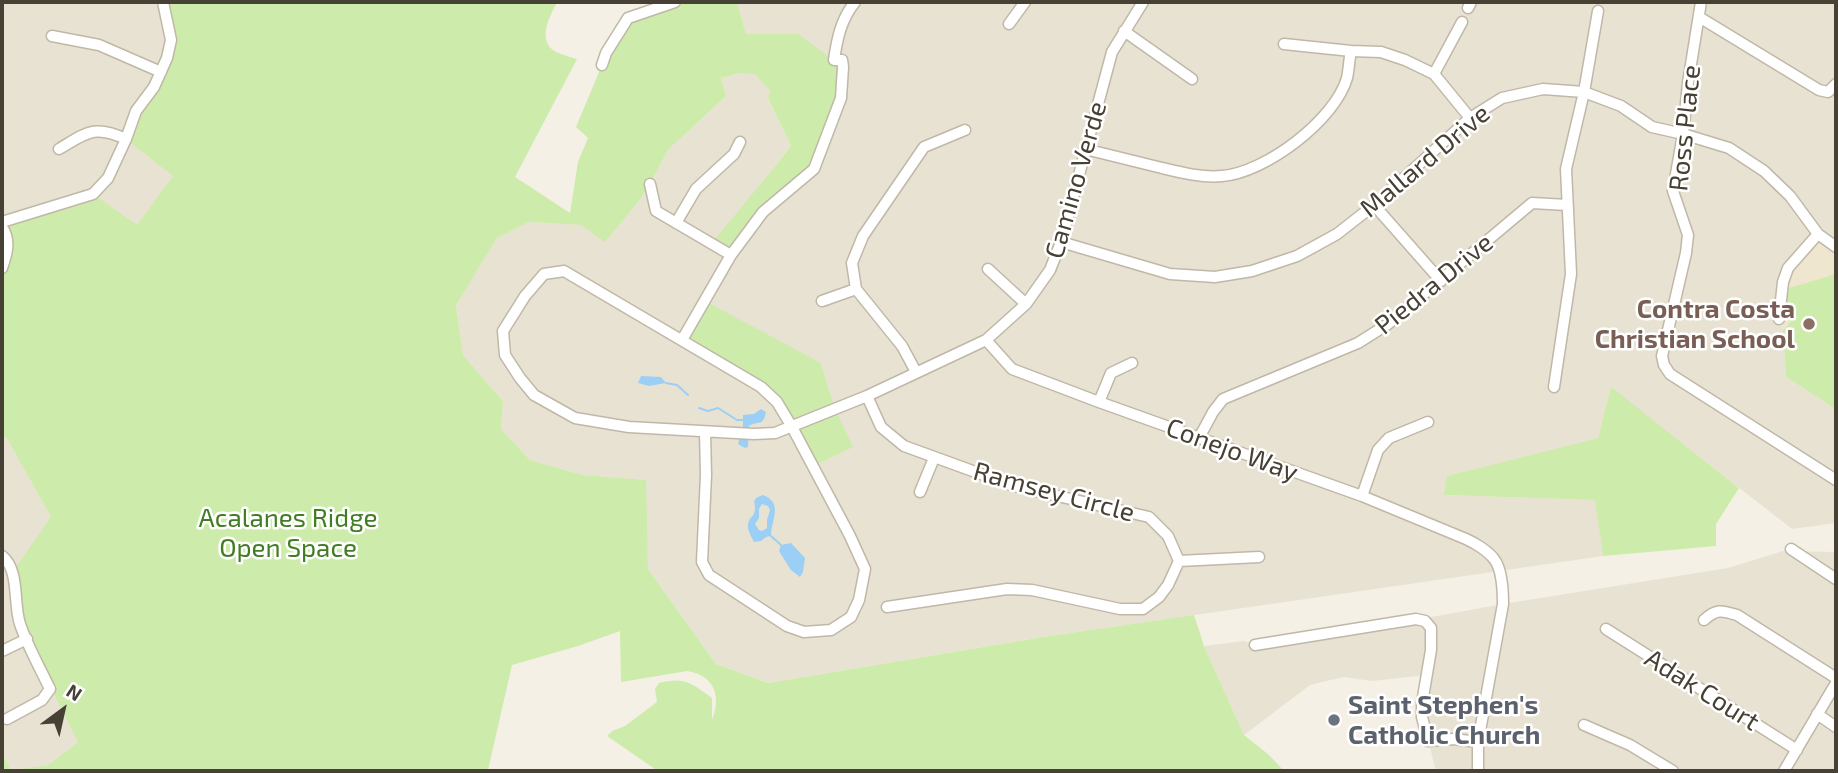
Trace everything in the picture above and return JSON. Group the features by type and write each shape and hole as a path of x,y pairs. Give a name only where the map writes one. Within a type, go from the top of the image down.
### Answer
{"street":[{"path":"2,222 93,194 108,178 136,111 154,87 167,58 171,40 163,2"},
{"path":"602,65 606,53 628,18 675,2"},
{"path":"682,340 731,256 763,212 814,169 841,98 842,60 834,60 837,38 847,11 855,2"},
{"path":"1009,24 1025,2"},
{"name":"Camino Verde","path":"705,432 702,562 709,575 787,626 804,632 831,630 851,617 859,600 865,569 792,427 777,402 761,387 564,271 544,274 525,296 503,331 505,355 534,395 575,418 629,427 754,435 775,433 792,427 867,396 986,340 1026,304 1050,270 1061,242 1112,52 1143,2"},
{"name":"Ross Place","path":"1701,2 1674,191 1688,235 1662,356 1664,365 1670,374 1836,480"},
{"path":"1554,387 1571,274 1566,169 1584,92 1598,11"},
{"path":"1699,17 1819,90 1828,92 1836,84"},
{"path":"1434,74 1462,22"},
{"path":"1124,31 1192,79"},
{"path":"52,36 99,45 161,72"},
{"path":"1284,44 1381,52 1405,60 1434,74 1471,118"},
{"path":"1085,149 1188,174 1221,177 1245,171 1273,159 1332,107 1347,78 1351,51"},
{"name":"Mallard Drive","path":"1061,242 1170,274 1215,277 1252,271 1297,256 1337,234 1374,205 1471,118 1502,98 1543,89 1584,92 1620,106 1652,127 1729,148 1764,171 1790,196 1818,234 1836,247"},
{"path":"59,149 94,130 114,133 126,139"},
{"path":"916,372 902,346 856,289 852,263 863,236 924,147 965,130"},
{"path":"676,223 696,189 734,155 740,142"},
{"path":"650,184 656,211 731,256"},
{"name":"Piedra Drive","path":"1199,438 1223,399 1358,343 1388,324 1532,203 1567,205"},
{"path":"1374,205 1441,281"},
{"path":"2,227 5,230 8,250 2,265"},
{"path":"1779,319 1783,282 1788,268 1818,234"},
{"path":"988,269 1026,304"},
{"path":"822,301 856,289"},
{"name":"Conejo Way","path":"986,340 1012,369 1362,496 1466,538 1495,560 1503,583 1503,604 1478,742"},
{"path":"1100,402 1111,373 1132,363"},
{"name":"Ramsey Circle","path":"867,396 881,427 904,446 1014,486 1149,517 1168,536 1179,561"},
{"path":"1362,496 1378,450 1390,438 1429,422"},
{"path":"920,492 934,458"},
{"path":"1790,549 1836,579"},
{"path":"2,556 12,573 19,623 50,689 42,700 7,719"},
{"path":"887,607 1007,589 1032,590 1120,609 1143,609 1159,597 1179,561 1259,557"},
{"path":"1704,620 1713,612 1723,611 1737,615 1836,678"},
{"path":"1255,645 1416,618 1425,621 1431,628 1431,650 1422,703 1422,717 1428,741 1452,739 1478,742 1478,771"},
{"name":"Adak Court","path":"1606,629 1797,750"},
{"path":"2,651 27,639"},
{"path":"1784,771 1836,683"},
{"path":"1817,714 1836,727"},
{"path":"1584,725 1630,745 1673,771"}],"shaded area":[{"path":"2,2 163,2 173,176 137,226 92,194 2,222"},
{"path":"737,2 1836,2 1836,247 1779,319 1783,330 1786,377 1836,409 1836,523 1792,529 1611,388 1598,438 1448,476 1445,495 1596,500 1603,556 1043,637 768,683 716,664 648,569 645,480 583,475 530,460 501,429 503,401 463,355 456,304 497,238 529,222 581,225 605,241 639,201 668,150 726,96 721,78 740,73 755,73 770,91 768,100 791,144 773,169 763,212 814,169 798,34 746,34","holes":["787,346 821,363 835,409"]},
{"name":"Contra Costa Christian School","path":"1818,234 1836,247 1836,409 1786,377 1783,330 1779,319 1783,282"},
{"path":"2,437 6,437 51,517 78,742 48,765 11,770 2,753"},
{"path":"1783,551 1836,552 1836,771 1436,771 1422,717 1426,675 1372,681 1343,677 1310,685 1244,735 1204,646 1244,641 1256,645 1420,619 1728,568"}],"green space":[{"name":"Acalanes Ridge Open Space","path":"163,2 557,2 546,28 547,42 556,52 577,59 515,177 570,213 578,162 588,138 576,127 602,65 628,18 674,2 737,2 746,34 798,34 843,67 841,98 814,169 763,212 731,255 711,244 791,145 768,99 770,91 755,74 740,73 721,78 726,96 668,150 639,201 605,242 581,225 529,222 497,238 456,305 463,355 503,401 501,429 530,460 583,475 646,480 648,569 716,664 768,683 1194,615 1204,646 1244,735 1284,771 658,771 607,736 657,702 655,689 659,683 682,681 712,698 712,720 716,695 704,677 687,671 621,682 620,631 512,665 488,770 490,771 2,771 2,753 11,770 48,765 78,742 19,623 12,573 51,517 6,437 2,437 2,261 8,250 2,227 93,194 137,225 173,176 126,139 171,40"},
{"name":"Contra Costa Christian School","path":"1836,274 1836,409 1786,377 1783,330 1791,319 1785,301 1786,289"},
{"path":"705,301 821,363 835,409 853,447 813,466 777,402 682,340"},
{"path":"1611,387 1739,488 1716,524 1716,546 1603,556 1595,500 1444,495 1447,476 1598,438"}],"water":[{"path":"641,376 661,377 666,383 649,386 638,383"},
{"path":"761,409 766,412 765,417 749,426 748,447 745,448 738,444 743,415 754,414"},
{"path":"763,495 769,498 775,512 771,536 754,542 748,525 758,497","holes":["762,504 770,510 767,528 762,531 755,524"]},
{"path":"791,543 805,558 800,577 791,570 779,551 781,545"}],"waterway":[{"path":"666,383 677,385 688,395"},
{"path":"699,408 708,411 718,408 737,420 743,420"},
{"path":"771,536 781,545"}],"place":[{"name":"Contra Costa Christian School","path":"1809,324"},
{"name":"Saint Stephen's Catholic Church","path":"1334,720"}]}
